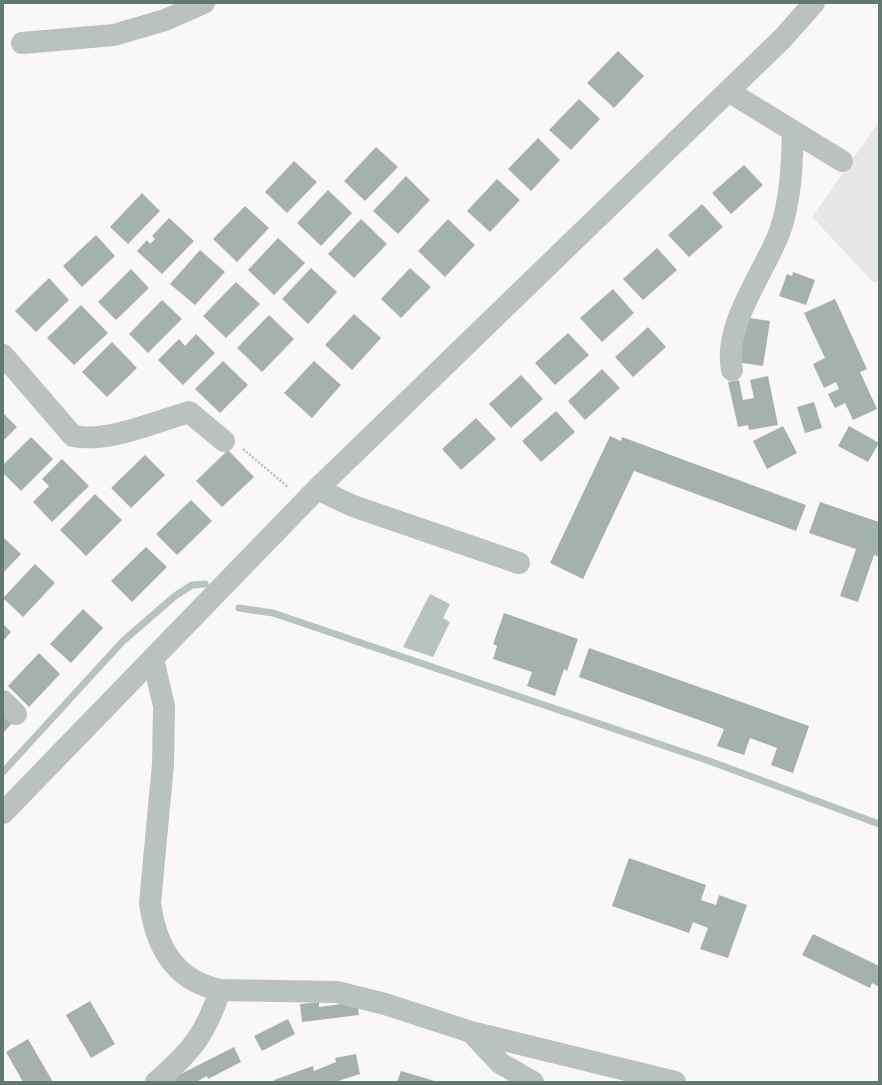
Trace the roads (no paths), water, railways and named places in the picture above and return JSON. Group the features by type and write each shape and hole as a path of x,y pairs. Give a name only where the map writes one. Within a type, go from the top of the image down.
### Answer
{"street":[{"path":"22,43 114,35 166,20 204,3"},
{"path":"3,813 311,495 782,39 814,3"},
{"path":"728,91 842,161"},
{"path":"732,370 730,358 740,314 766,265 780,230 787,202 792,171 793,131"},
{"path":"3,355 73,436 85,438 124,431 189,412 224,441"},
{"path":"311,495 353,506 519,563"},
{"path":"153,659 164,706 163,764 150,903 153,924 161,945 180,972 204,986 220,990 337,992 385,1004 471,1032 675,1082"},
{"path":"156,1082 180,1062 199,1039 215,1006 220,990"},
{"path":"471,1032 500,1063 533,1082"}],"waterway":[{"path":"3,772 123,641 175,596 192,585 205,584"},
{"path":"239,608 273,613 712,762 879,824"}]}
